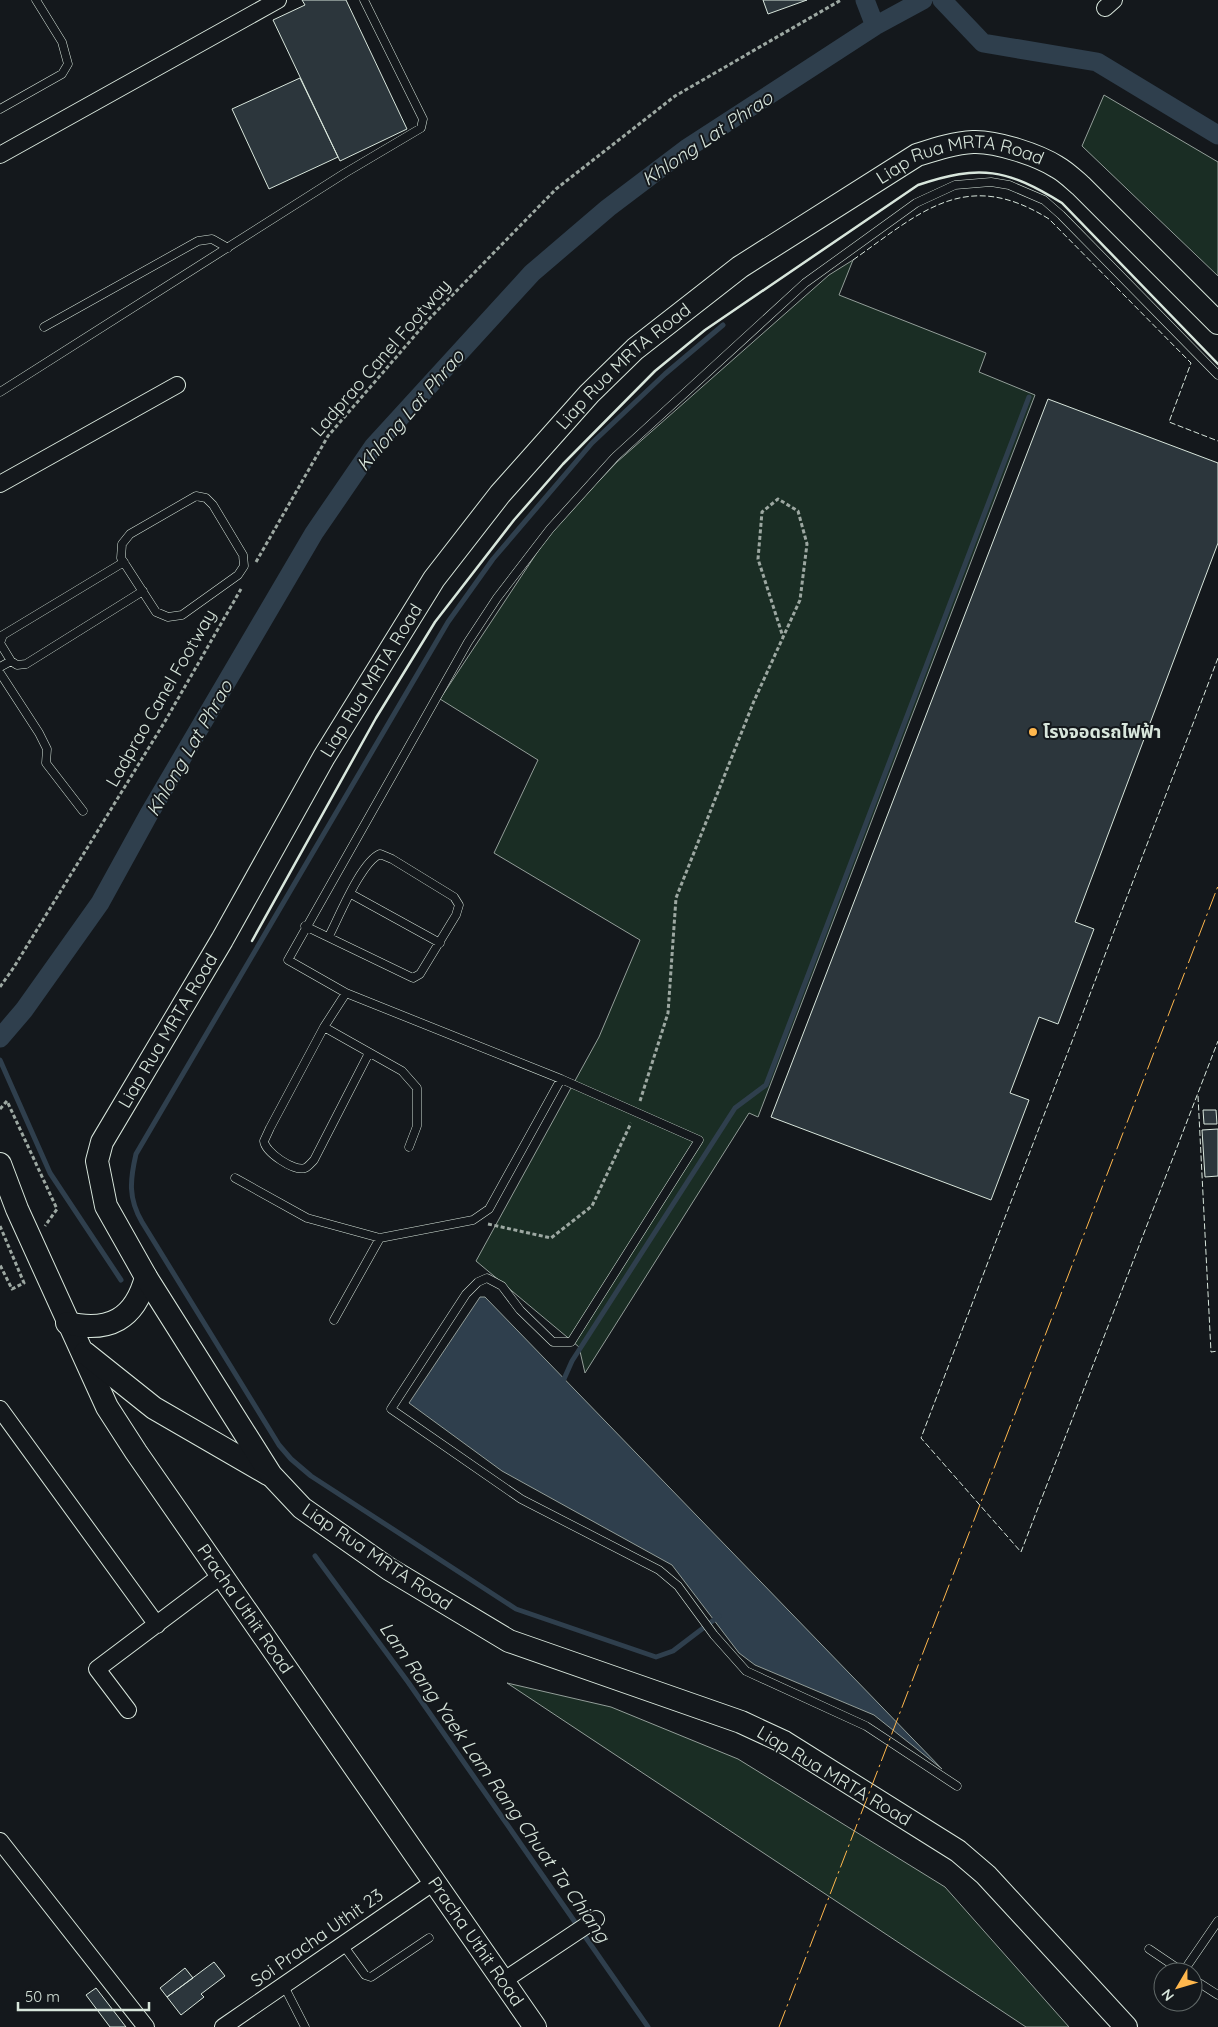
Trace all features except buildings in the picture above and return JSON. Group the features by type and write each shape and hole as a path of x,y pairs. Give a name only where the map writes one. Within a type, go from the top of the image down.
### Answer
{"street":[{"path":"0,155 278,0"},
{"name":"Liap Rua MRTA Road","path":"1126,2027 986,1876 958,1851 784,1742 741,1722 509,1640 389,1570 302,1508 271,1475 146,1277 106,1206 97,1161 102,1142 222,940 324,756 434,579 500,494 589,394 635,349 740,267 917,155 947,146 975,142 1038,158 1058,168 1081,186 1218,323"},
{"path":"0,484 177,385"},
{"name":"Pracha Uthit Road","path":"0,1164 32,1243 107,1406 535,2027"},
{"path":"67,1322 88,1328 118,1320 137,1303 146,1277"},
{"path":"80,1349 154,1408 271,1475"},
{"path":"2,1416 157,1625"},
{"path":"128,1710 96,1669 222,1575"},
{"path":"0,1841 146,2027"},
{"name":"Soi Pracha Uthit 23","path":"223,2027 434,1882"},
{"path":"503,1981 585,1926"}],"lane":[{"path":"0,109 62,74 68,64 62,42 36,0"},
{"path":"0,392 423,124 423,119 364,0"},
{"path":"957,1786 866,1726 746,1671 714,1635 678,1586 659,1570 521,1499 391,1409 466,1294 478,1282 487,1278 502,1286 520,1310 552,1342 571,1342 699,1140 561,1079 346,993 288,960 305,926 468,642 497,598 550,529 615,457 805,283 916,203 955,185 975,182 1009,185 1044,200 1062,215 1218,375"},
{"path":"44,327 198,241 212,239 228,248"},
{"path":"196,496 206,498 213,505 243,556 244,566 238,575 175,617 156,612 124,562 121,551 125,539 196,496"},
{"path":"124,562 3,635 0,642 11,661 17,665 26,664 142,591"},
{"path":"0,667 11,661"},
{"path":"0,673 43,741 47,749 46,763 83,811"},
{"path":"305,926 413,978 420,974 440,943 456,915 458,902 454,897 392,859 380,854 375,856 351,894 329,936"},
{"path":"351,894 440,943"},
{"path":"346,993 324,1027 264,1141 268,1150 278,1159 301,1169 308,1167 314,1160 369,1053"},
{"path":"324,1027 402,1071 417,1088 417,1126 410,1147"},
{"path":"235,1178 307,1218 380,1238 473,1220 489,1209 561,1079"},
{"path":"334,1320 380,1238"},
{"path":"1190,1962 1218,1921"},
{"path":"343,1945 365,1975 371,1977 429,1938"},
{"path":"1149,1950 1168,1962"},
{"path":"1203,1985 1218,1995"},
{"path":"284,1986 305,2027"}],"path":[{"name":"Ladprao Canel Footway","path":"251,571 328,436 430,318 556,189 675,96 841,0"},
{"path":"473,1220 551,1238 592,1206 636,1112 668,1013 676,898 750,710 800,600 807,544 798,511 778,499 762,512 758,559 783,637"},
{"name":"Ladprao Canel Footway","path":"0,987 164,723 241,588"},
{"path":"0,1109 7,1102 57,1209 32,1243"},
{"path":"0,1226 24,1283 12,1289 0,1265"}],"green space":[{"path":"1104,95 1218,162 1218,276 1082,146"},
{"path":"853,260 839,295 986,353 979,372 1035,395 758,1117 749,1113 585,1373 579,1347 476,1261 599,1037 640,940 494,853 538,760 440,699 552,530 617,462 829,275"},
{"path":"507,1683 611,1707 738,1759 945,1887 1069,2027 1026,2027"}],"water":[{"path":"480,1297 485,1297 942,1769 874,1715 755,1665 739,1653 672,1565 502,1471 409,1403"}],"waterway":[{"path":"865,0 875,26"},
{"name":"Khlong Lat Phrao","path":"0,1038 24,1010 100,903 149,814 314,533 373,447 532,273 608,208 686,149 875,26 923,0"},
{"path":"942,0 983,43 1097,62 1218,135"},
{"path":"719,1616 673,1651 656,1657 516,1609 311,1476 291,1459 279,1445 142,1222 132,1197 132,1172 136,1154 448,622 493,559 592,443 665,374 723,325"},
{"path":"564,1379 572,1361 735,1108 766,1085 1029,397"},
{"name":"Lam Rang Yaek Lam Rang Chuat Ta Chiang","path":"0,1060 50,1173 121,1280"},
{"name":"Lam Rang Yaek Lam Rang Chuat Ta Chiang","path":"315,1556 408,1682 648,2027"}],"fence":[{"path":"853,260 923,212 945,202 968,196 993,197 1020,204 1049,219 1191,363 1169,422 1218,441"},
{"path":"1218,658 921,1438 1021,1552 1218,1041"},
{"path":"1198,1096 1211,1352 1218,1351"}],"wall":[{"path":"252,941 376,718 435,622 514,520 563,464 655,371 705,330 918,185 959,174 993,173 1025,183 1062,203 1218,364"}],"power":[{"path":"779,2027 1218,886"}],"place":[{"name":"โรงจอดรถไฟฟ้า","path":"1033,732"}]}
